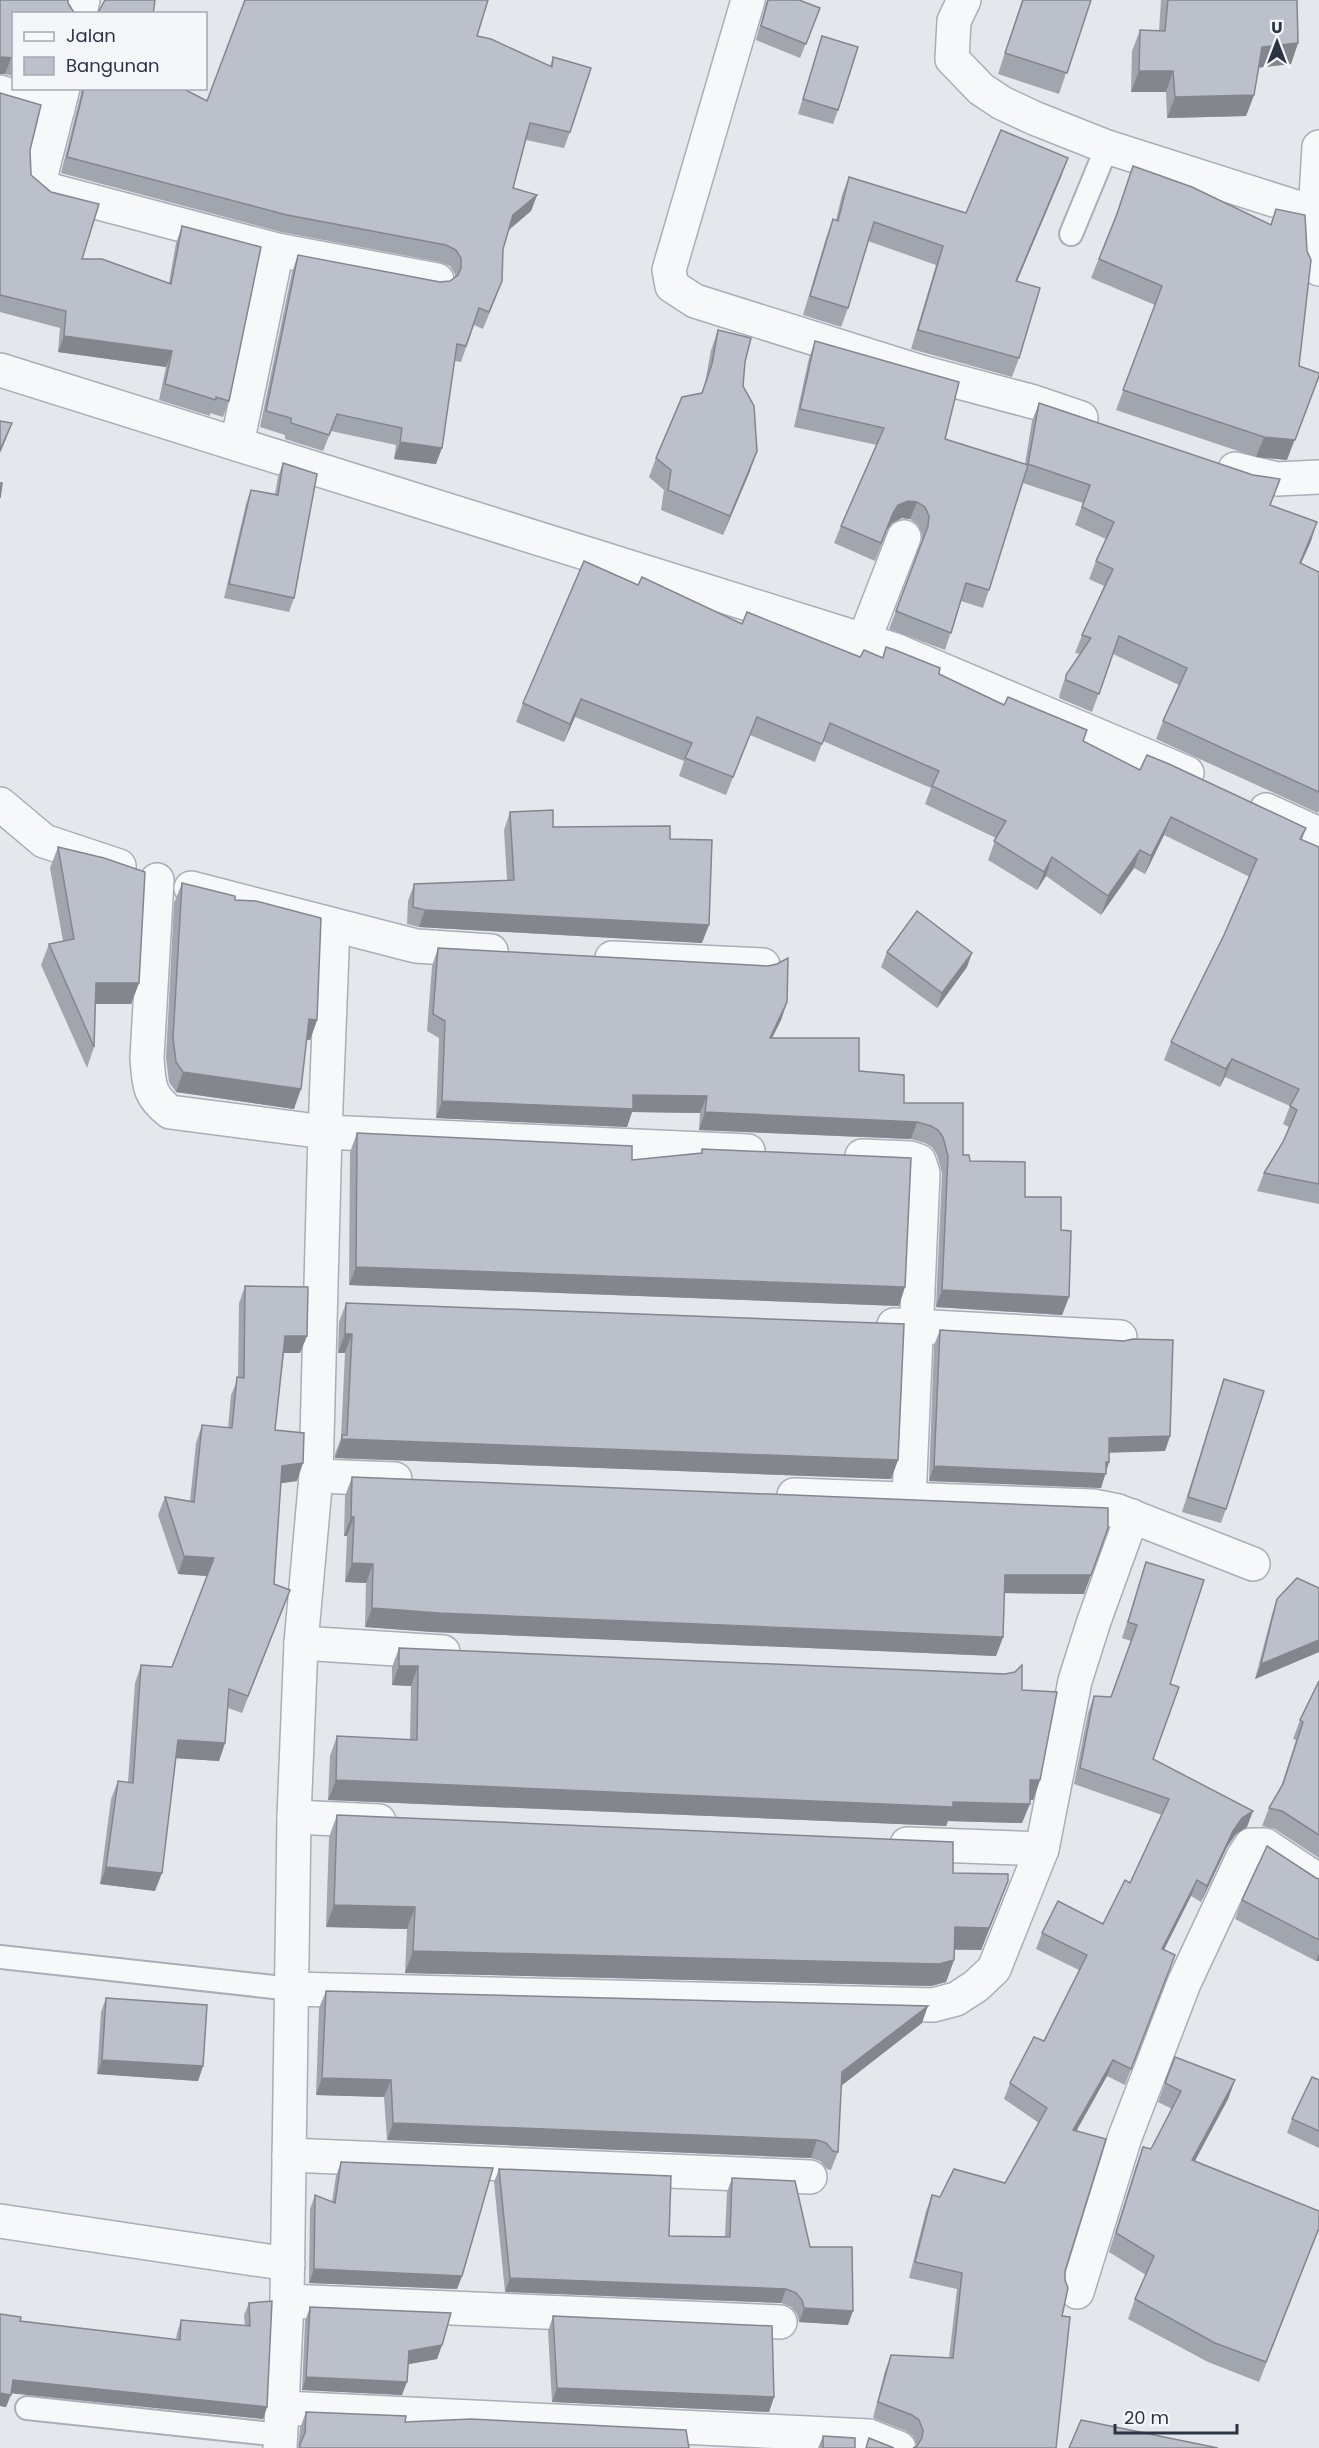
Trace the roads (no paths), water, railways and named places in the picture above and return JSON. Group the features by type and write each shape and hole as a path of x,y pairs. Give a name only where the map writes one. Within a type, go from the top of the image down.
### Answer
{"street":[{"path":"748,0 669,270 672,286 695,301 921,372 1034,402 1110,428"},
{"path":"964,0 954,21 952,59 981,90 1002,103 1107,147 1315,213"},
{"path":"0,92 61,99 42,171 42,183 50,190 277,250 437,280"},
{"path":"1319,154 1315,213 1319,269"},
{"path":"237,444 277,250"},
{"path":"0,370 864,640 917,659 1223,790 1319,834"},
{"path":"1208,460 1252,475 1277,479 1319,477"},
{"path":"864,640 904,537"},
{"path":"0,804 44,841 158,880 416,946 521,953"},
{"path":"158,880 147,1058 149,1085 156,1101 170,1112 325,1132 780,1152"},
{"path":"333,925 316,1476 301,1643 294,1817 288,2264 281,2430 869,2436 899,2448"},
{"path":"588,957 763,965"},
{"path":"828,1155 910,1158 919,1161 921,1165 909,1500"},
{"path":"320,1303 356,1305"},
{"path":"868,1324 1120,1337"},
{"path":"316,1476 423,1480"},
{"path":"766,1494 1093,1506 1132,1516 1253,1564"},
{"path":"292,1989 933,2005 956,1999 976,1986 994,1969 1042,1850 1075,1681 1132,1516"},
{"path":"301,1643 467,1653"},
{"path":"294,1817 413,1822"},
{"path":"876,1842 1042,1850"},
{"path":"1077,2292 1125,2137 1184,1983 1243,1857 1251,1845 1265,1845 1319,1881"},
{"path":"289,2155 810,2176"},
{"path":"0,2221 288,2264"},
{"path":"287,2301 780,2322"}],"lane":[{"path":"1071,234 1107,147"},
{"path":"0,1957 292,1989"},
{"path":"27,2408 281,2430"}]}
